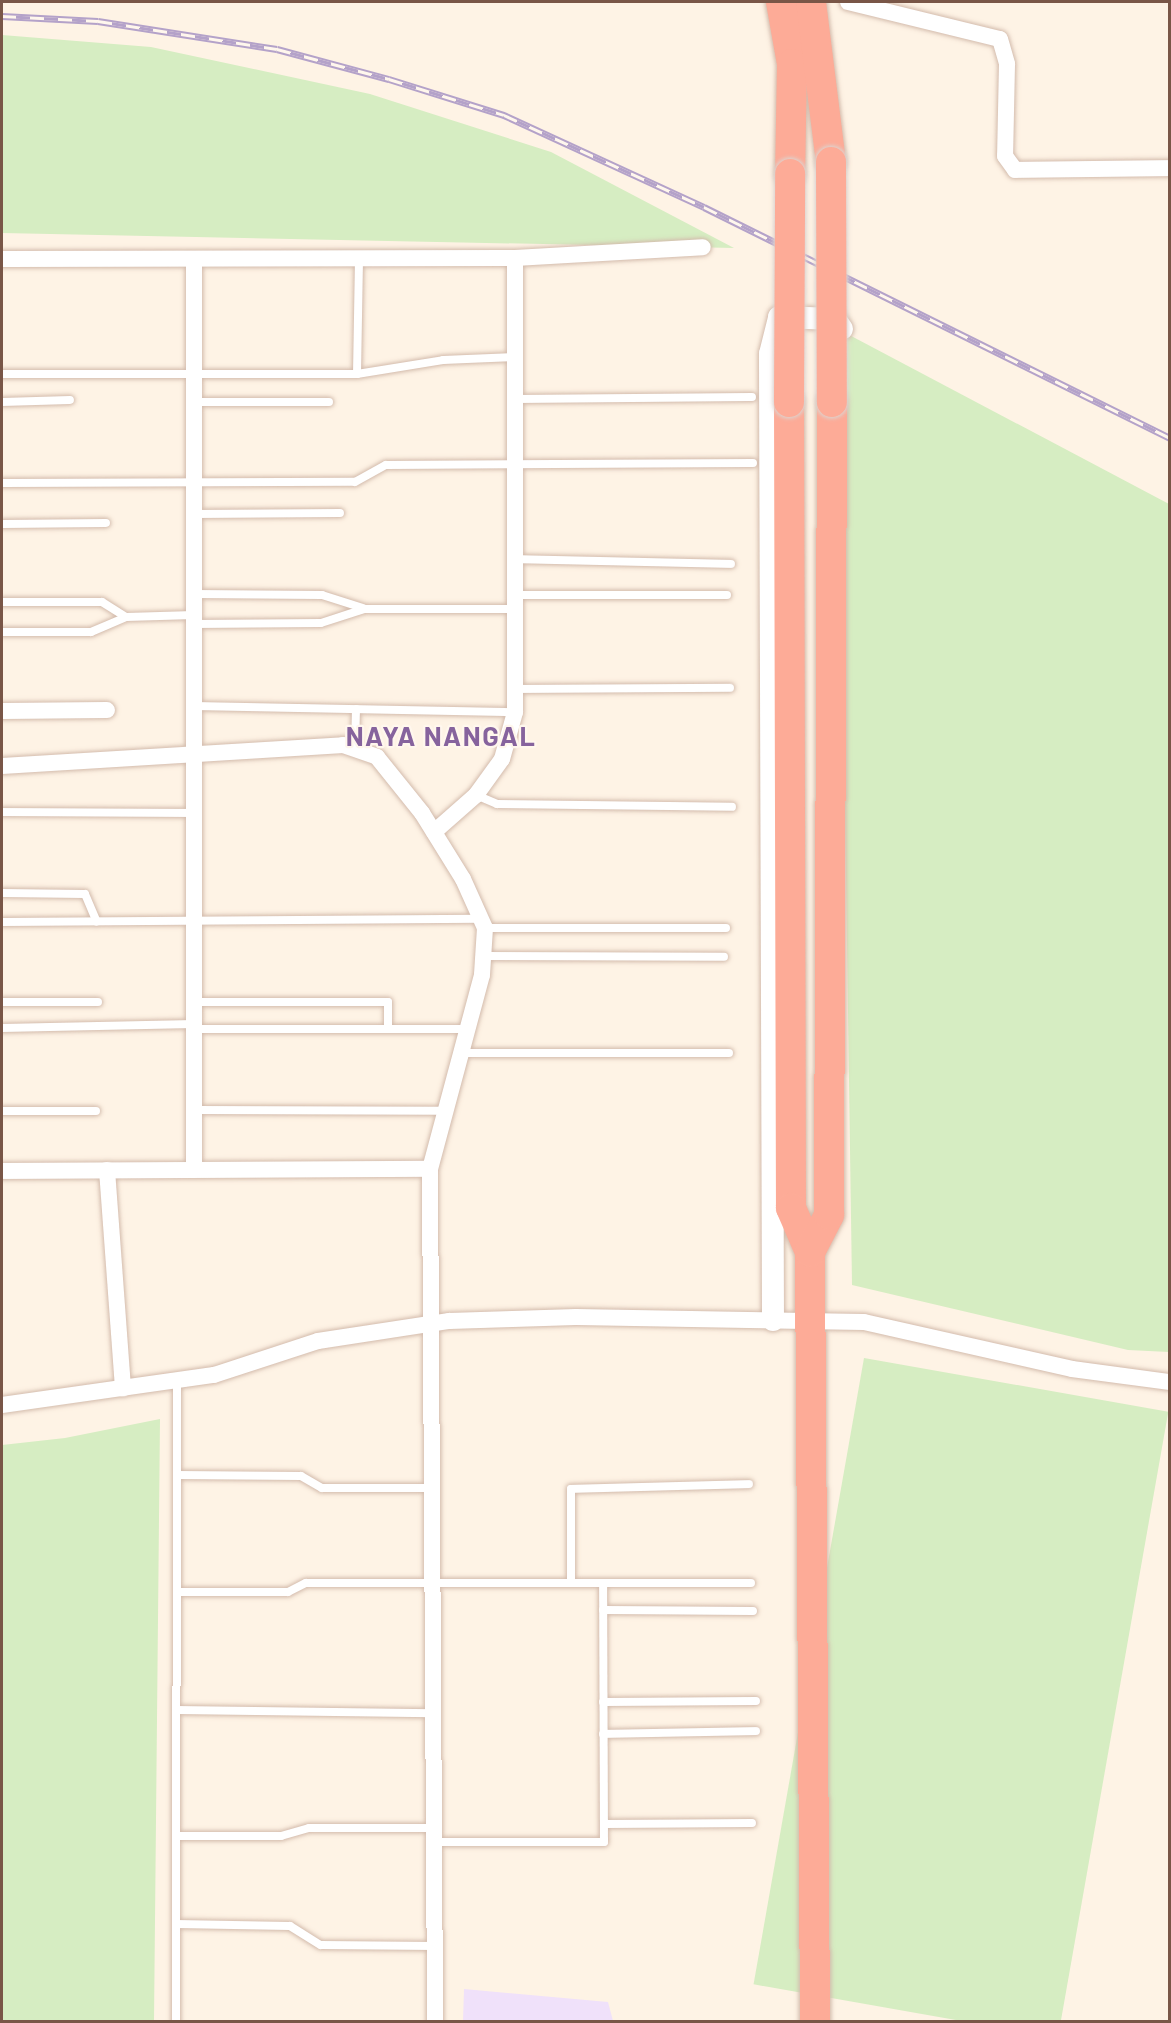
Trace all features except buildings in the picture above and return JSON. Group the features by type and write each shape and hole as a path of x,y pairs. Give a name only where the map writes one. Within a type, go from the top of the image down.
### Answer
{"highway":[{"path":"780,2 792,64 789,402 791,1201 810,1252 812,1320 815,2022"},
{"path":"810,1252 829,1215 832,402 831,162 811,2"}],"street":[{"path":"848,2 1000,39 1007,64 1005,156 1015,170 1170,168"},
{"path":"2,260 515,258 703,247"},
{"path":"434,832 476,795 502,759 515,712 512,602 515,258"},
{"path":"194,259 194,1170"},
{"path":"773,1320 770,354 780,317 835,319 844,332 844,1168 829,1202"},
{"path":"2,711 107,710"},
{"path":"2,766 343,745 377,757 434,832 463,879 483,923 483,956 430,1169 434,1323 435,2022"},
{"path":"2,1171 430,1169"},
{"path":"107,1170 123,1388"},
{"path":"773,1172 791,1201"},
{"path":"2,1405 214,1375 318,1341 434,1323 576,1317 864,1322 1072,1369 1170,1382"}],"lane":[{"path":"357,374 359,258"},
{"path":"2,374 194,372 357,374 443,360 515,357"},
{"path":"515,399 752,397"},
{"path":"2,402 70,400"},
{"path":"194,402 329,402"},
{"path":"2,483 194,481 355,483 386,465 753,463"},
{"path":"194,514 340,513"},
{"path":"2,524 106,523"},
{"path":"513,560 731,564"},
{"path":"194,594 322,595 363,609"},
{"path":"2,632 91,632 126,616 321,623 363,609 727,595"},
{"path":"2,602 102,602 126,616"},
{"path":"514,689 730,688"},
{"path":"194,706 515,712"},
{"path":"355,749 356,709"},
{"path":"476,795 497,804 732,807"},
{"path":"2,812 194,813"},
{"path":"2,893 86,894 97,922"},
{"path":"2,922 483,923 726,928"},
{"path":"483,956 724,957"},
{"path":"2,1002 98,1002"},
{"path":"194,1002 388,1002 388,1029"},
{"path":"2,1028 466,1029"},
{"path":"460,1053 729,1053"},
{"path":"194,1110 444,1111"},
{"path":"2,1112 96,1111"},
{"path":"176,2022 177,1380"},
{"path":"177,1475 301,1476 322,1488 434,1488"},
{"path":"571,1583 571,1489 749,1484"},
{"path":"177,1592 288,1592 306,1583 751,1583"},
{"path":"176,1836 280,1836 309,1828 604,1842 603,1583"},
{"path":"603,1610 753,1611"},
{"path":"603,1702 756,1701"},
{"path":"176,1710 435,1713"},
{"path":"603,1734 756,1731"},
{"path":"604,1824 752,1823"},
{"path":"176,1924 290,1926 321,1945 435,1946"}],"shaded area":[{"path":"464,1989 608,2002 613,2021 463,2021"}],"green space":[{"path":"2,35 151,47 370,94 551,152 734,248 2,233"},
{"path":"838,329 1169,504 1169,1352 1128,1350 852,1285"},
{"path":"864,1358 1168,1412 1061,2022 967,2022 754,1984"},
{"path":"160,1419 154,2021 2,2021 2,1445 65,1438"}],"railway":[{"path":"2,16 98,21 277,49 389,79 504,115 704,207 1170,438"}],"district":[{"name":"NAYA NANGAL","path":"441,736"}]}
